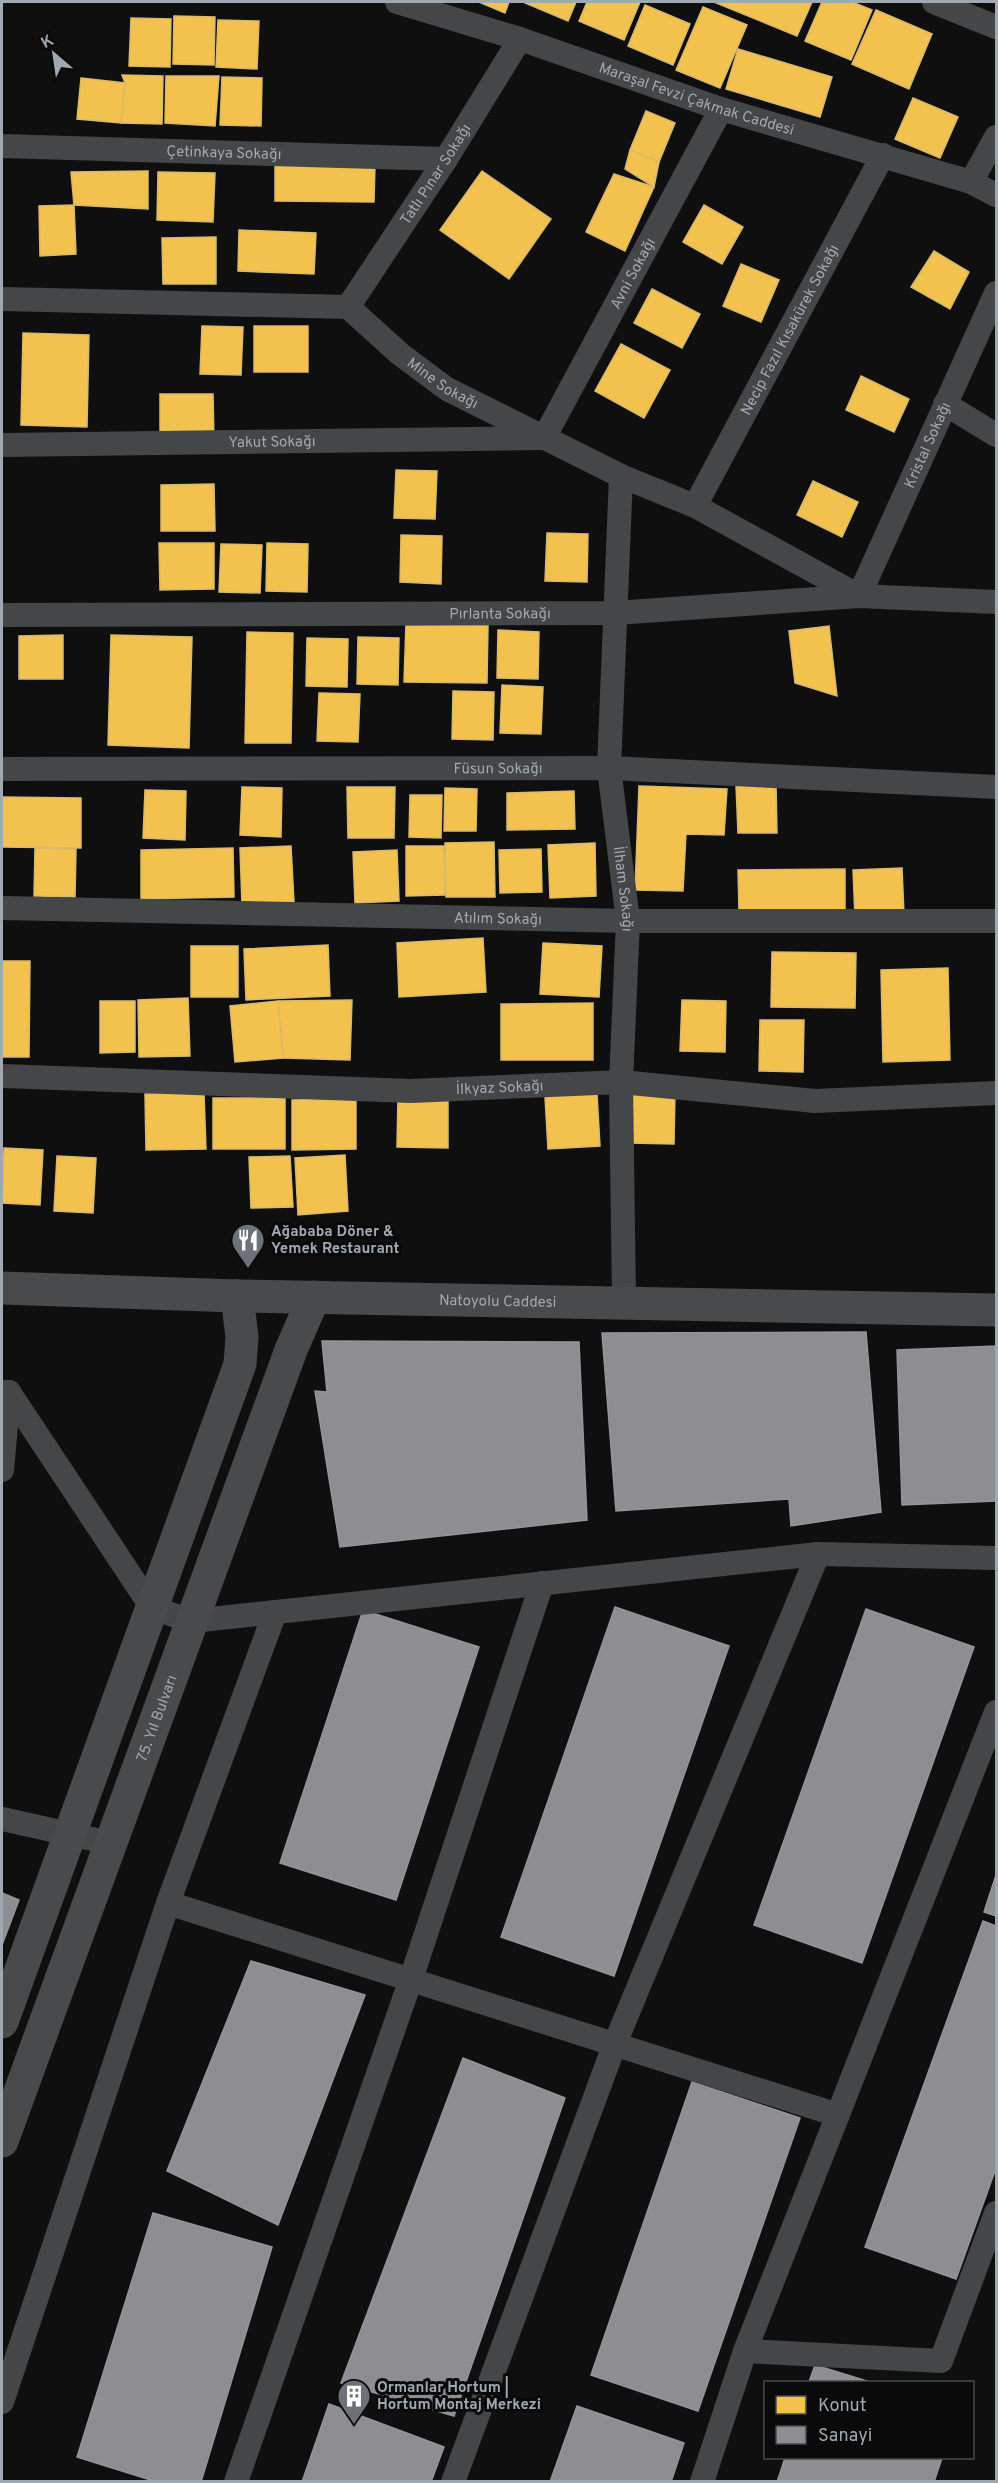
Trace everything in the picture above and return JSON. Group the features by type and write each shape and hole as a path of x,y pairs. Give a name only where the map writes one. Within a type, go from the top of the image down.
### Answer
{"street":[{"name":"Maraşal Fevzi Çakmak Caddesi","path":"397,2 520,39 721,109 884,155 971,183 996,195"},
{"path":"934,2 996,27"},
{"name":"Tatlı Pınar Sokağı","path":"348,307 446,159 520,39"},
{"name":"Avni Sokağı","path":"544,438 721,109"},
{"path":"971,183 996,137"},
{"name":"Çetinkaya Sokağı","path":"2,146 446,159"},
{"name":"Necip Fazıl Kısakürek Sokağı","path":"695,506 884,155"},
{"name":"Kristal Sokağı","path":"859,596 996,293"},
{"path":"2,298 348,307"},
{"name":"Mine Sokağı","path":"348,307 400,354 447,389 621,476 695,506 859,596"},
{"path":"945,404 996,435"},
{"name":"Yakut Sokağı","path":"2,445 544,438"},
{"name":"İlham Sokağı","path":"621,476 609,768 628,921 621,1082 624,1302"},
{"name":"Pırlanta Sokağı","path":"2,615 615,613 859,596 996,602"},
{"name":"Füsun Sokağı","path":"2,769 609,768 996,787"},
{"name":"Atılım Sokağı","path":"2,908 628,921 996,921"},
{"name":"İlkyaz Sokağı","path":"2,1076 411,1091 621,1082 815,1101 996,1093"},
{"name":"Natoyolu Caddesi","path":"2,1288 237,1296 996,1310"},
{"path":"2,2022 240,1364 242,1337 237,1296"},
{"name":"75. Yıl Bulvarı","path":"2,2141 291,1350 314,1297"},
{"path":"5,1392 152,1608 192,1621 818,1554 996,1558"},
{"path":"2,1470 5,1392"},
{"path":"453,2481 614,2046 818,1554"},
{"path":"236,2481 411,1979 542,1583"},
{"path":"2,2402 168,1904 275,1612"},
{"path":"702,2481 745,2351 996,1712"},
{"path":"2,1819 110,1844"},
{"path":"168,1904 837,2115"},
{"path":"745,2351 941,2361 996,2213"}],"building: Konut":[{"path":"479,2 509,2 505,13"},
{"path":"523,2 576,2 568,21"},
{"path":"587,2 640,2 624,40 579,21"},
{"path":"714,2 812,2 797,36"},
{"path":"822,2 852,2 872,10 851,60 805,41"},
{"path":"645,5 690,24 673,65 628,46"},
{"path":"703,7 747,25 720,88 676,70"},
{"path":"876,10 932,34 909,89 852,64"},
{"path":"174,16 215,17 214,65 173,64"},
{"path":"131,18 171,19 170,67 129,66"},
{"path":"218,20 259,21 257,69 216,67"},
{"path":"738,49 832,77 820,117 726,89"},
{"path":"122,75 163,76 162,124 121,123 125,83"},
{"path":"166,76 219,76 215,126 165,123"},
{"path":"222,77 262,78 261,126 220,125"},
{"path":"81,78 125,83 121,123 77,119"},
{"path":"913,98 958,117 940,158 895,139"},
{"path":"646,111 675,123 659,162 630,150"},
{"path":"630,150 659,162 654,187 625,169"},
{"path":"275,164 375,165 374,202 275,201"},
{"path":"148,171 148,209 74,205 71,172"},
{"path":"482,171 551,219 509,279 440,230"},
{"path":"158,172 215,173 213,222 157,220"},
{"path":"614,174 654,187 625,251 586,232"},
{"path":"74,205 76,254 40,256 39,206"},
{"path":"704,205 743,227 722,264 683,242"},
{"path":"239,230 316,233 314,274 238,271"},
{"path":"216,237 216,284 163,284 162,238"},
{"path":"934,251 969,272 950,309 911,287"},
{"path":"741,264 779,280 761,322 723,306"},
{"path":"652,289 700,314 682,348 634,323"},
{"path":"202,326 243,327 241,375 200,374"},
{"path":"254,326 308,326 308,372 254,372"},
{"path":"23,333 89,335 87,427 21,425"},
{"path":"621,344 670,370 644,418 595,391"},
{"path":"861,376 909,399 894,432 846,410"},
{"path":"160,394 213,394 214,440 160,440"},
{"path":"396,470 437,471 435,519 394,518"},
{"path":"813,481 858,502 842,537 797,515"},
{"path":"214,484 215,531 161,531 161,485"},
{"path":"547,533 588,534 587,582 545,581"},
{"path":"401,535 442,536 441,584 400,582"},
{"path":"159,543 214,543 214,589 160,590"},
{"path":"267,543 308,544 307,592 266,591"},
{"path":"221,544 262,545 260,593 219,592"},
{"path":"406,623 488,625 487,683 404,682"},
{"path":"829,626 837,696 795,683 789,631"},
{"path":"498,630 539,632 538,679 497,678"},
{"path":"247,632 293,633 291,743 245,743"},
{"path":"63,635 63,679 19,679 19,636"},
{"path":"111,635 192,637 189,748 108,745"},
{"path":"358,637 399,638 398,685 357,684"},
{"path":"307,638 348,639 347,687 306,686"},
{"path":"502,685 543,687 541,734 500,733"},
{"path":"453,691 494,692 493,740 452,739"},
{"path":"319,693 360,694 358,742 317,741"},
{"path":"776,784 777,833 738,833 736,785"},
{"path":"639,786 727,789 724,835 686,834 683,891 635,890"},
{"path":"242,787 282,788 281,837 240,835"},
{"path":"347,787 395,787 394,838 348,838"},
{"path":"445,788 477,789 476,831 444,831"},
{"path":"145,790 186,791 185,840 143,838"},
{"path":"574,791 575,829 507,830 507,793"},
{"path":"410,795 442,795 441,838 409,837"},
{"path":"2,797 81,798 81,848 2,847"},
{"path":"494,842 495,897 446,897 445,843"},
{"path":"595,843 596,896 550,898 548,845"},
{"path":"291,846 294,902 242,905 240,848"},
{"path":"406,846 444,846 445,895 406,896"},
{"path":"35,848 76,849 75,897 34,896"},
{"path":"233,848 234,897 141,899 141,850"},
{"path":"541,849 542,892 500,893 499,850"},
{"path":"397,850 399,901 355,903 353,852"},
{"path":"902,868 904,915 855,917 853,870"},
{"path":"845,869 845,910 739,911 738,870"},
{"path":"483,938 486,992 399,997 397,943"},
{"path":"543,943 602,946 599,997 540,994"},
{"path":"328,945 330,996 246,1000 244,949"},
{"path":"191,946 238,946 238,997 191,997"},
{"path":"772,952 856,953 855,1008 771,1007"},
{"path":"2,961 30,961 29,1057 2,1057"},
{"path":"948,968 950,1060 883,1062 881,970"},
{"path":"188,998 190,1056 139,1057 138,1000"},
{"path":"352,1000 350,1060 283,1058 278,1001"},
{"path":"682,1000 726,1001 725,1052 680,1051"},
{"path":"100,1001 135,1001 135,1052 100,1053"},
{"path":"278,1001 283,1058 235,1062 230,1006"},
{"path":"593,1003 593,1060 501,1060 501,1004"},
{"path":"760,1020 804,1020 803,1072 759,1071"},
{"path":"631,1092 675,1092 674,1144 630,1143"},
{"path":"204,1093 206,1149 146,1150 145,1094"},
{"path":"597,1094 600,1146 548,1149 545,1097"},
{"path":"398,1096 448,1096 448,1148 397,1147"},
{"path":"213,1098 285,1098 285,1149 213,1149"},
{"path":"356,1099 356,1149 292,1150 292,1100"},
{"path":"4,1148 43,1150 40,1205 2,1203"},
{"path":"345,1155 348,1211 298,1215 295,1158"},
{"path":"57,1156 96,1158 93,1213 54,1211"},
{"path":"290,1156 293,1207 251,1208 249,1157"}],"building: Sanayi":[{"path":"866,1332 881,1512 791,1526 789,1499 616,1511 602,1333"},
{"path":"322,1341 579,1342 587,1520 340,1547 315,1391 327,1392"},
{"path":"996,1346 996,1501 902,1505 897,1350"},
{"path":"615,1607 729,1646 614,1976 501,1937"},
{"path":"866,1609 974,1647 862,1963 754,1925"},
{"path":"363,1610 479,1647 396,1900 280,1863"},
{"path":"996,1875 996,1916 984,1912"},
{"path":"2,1893 19,1900 2,1945"},
{"path":"983,1921 996,1926 996,2168 956,2279 865,2247"},
{"path":"251,1961 365,1995 278,2225 167,2171"},
{"path":"463,2058 565,2098 454,2416 341,2383"},
{"path":"692,2082 800,2118 698,2411 591,2375"},
{"path":"153,2213 272,2247 201,2482 157,2482 77,2457"},
{"path":"815,2365 867,2381 809,2381"},
{"name":"Ormanlar Hortum | Hortum Montaj Merkezi","path":"329,2404 444,2447 431,2482 302,2482"},
{"path":"577,2406 684,2443 671,2482 550,2482"},
{"path":"785,2459 942,2459 934,2482 777,2482"}],"place":[{"name":"Ağababa Döner & Yemek Restaurant","path":"248,1269"},
{"name":"Ormanlar Hortum | Hortum Montaj Merkezi","path":"354,2425"}]}
